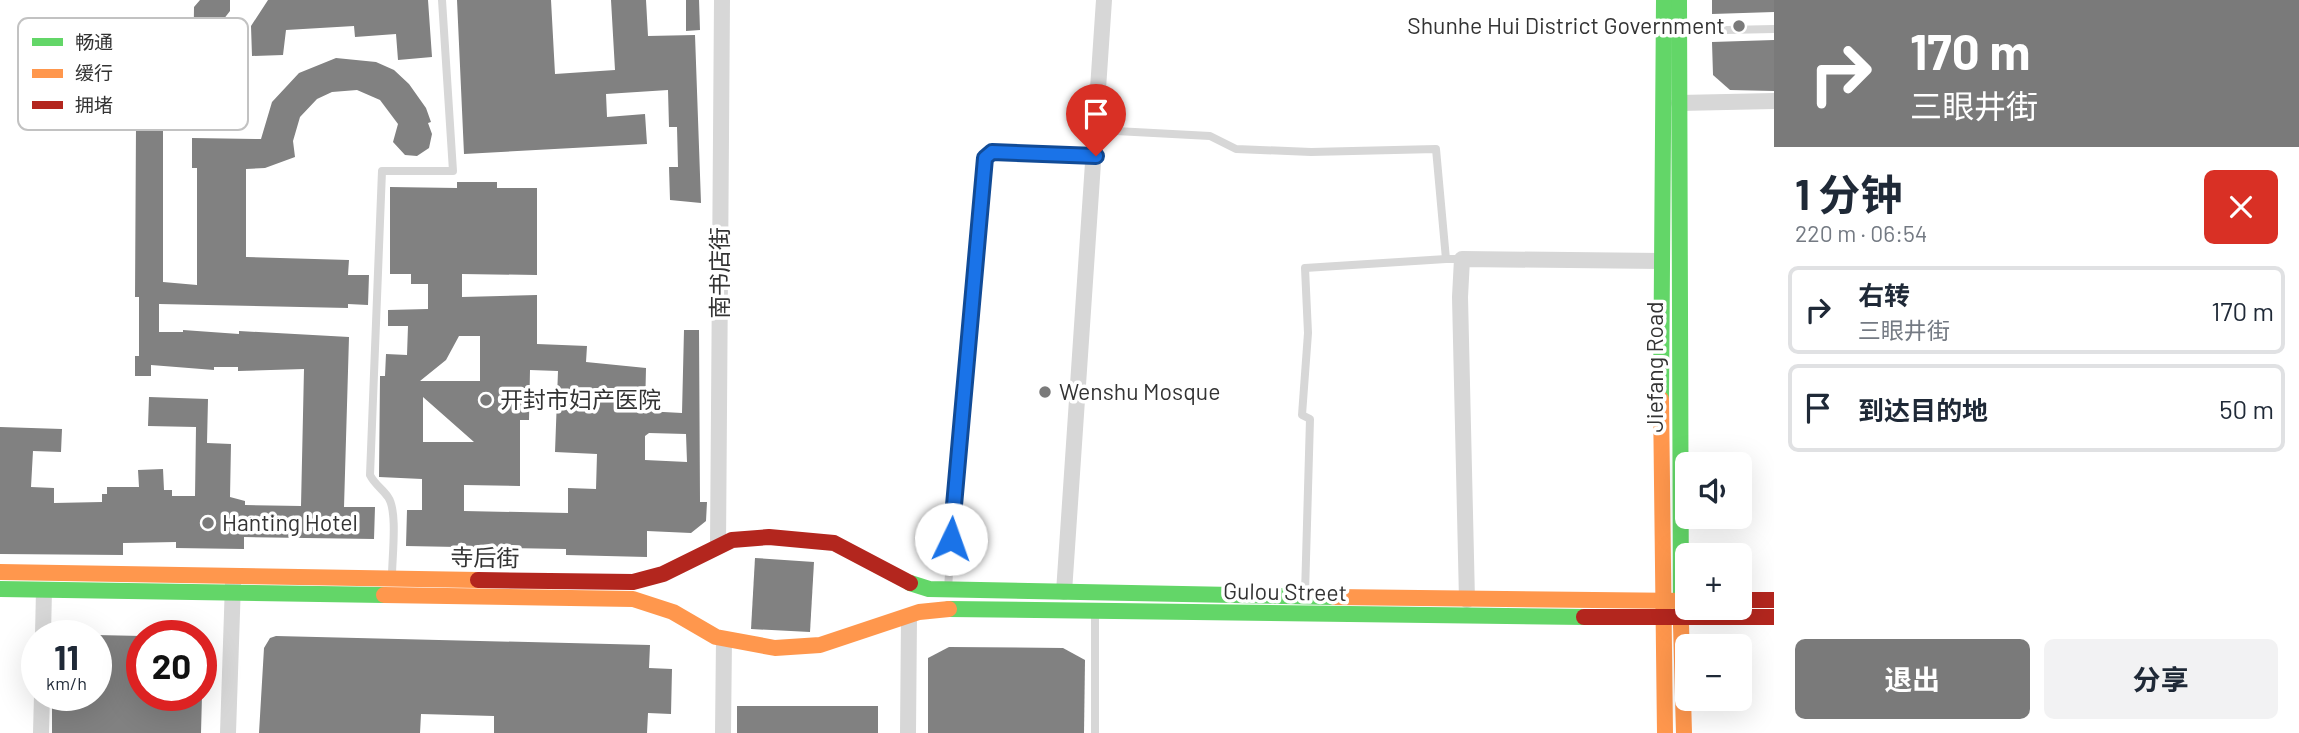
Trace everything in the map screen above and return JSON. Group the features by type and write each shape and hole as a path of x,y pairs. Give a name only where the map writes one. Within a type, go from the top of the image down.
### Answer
{"street":[{"name":"南书店街","path":"718,547 722,0"},
{"path":"1064,593 1096,156 1104,0"},
{"name":"Jiefang Road","path":"1664,0 1661,618 1665,733"},
{"name":"Jiefang Road","path":"1679,0 1683,543"},
{"path":"1679,103 1774,101"},
{"path":"1467,600 1460,297 1454,259 1661,261"},
{"name":"寺后街","path":"0,572 392,579 649,580 718,547 747,537 823,541 846,547 916,587 948,590"},
{"path":"228,733 233,577"},
{"name":"寺后街","path":"0,589 633,599 660,606 724,639 747,645 808,647 832,642 879,623 909,617"},
{"path":"43,620 44,590"},
{"name":"Gulou Street","path":"948,590 1467,600 1675,601"},
{"path":"1752,600 1774,600"},
{"name":"Gulou Street","path":"909,617 932,610 1675,618"},
{"path":"908,733 909,617"},
{"name":"Gulou Street","path":"1752,617 1774,617"},
{"name":"Jiefang Road","path":"1680,620 1684,733"},
{"path":"723,733 724,639"},
{"path":"41,733 42,711"}],"lane":[{"path":"392,579 393,510 388,496 375,485 370,475 382,171 453,171 442,0"},
{"path":"1679,31 1774,29"},
{"path":"1097,130 1210,136 1236,149 1311,152 1436,149 1454,259 1305,268 1308,334 1302,415 1310,419 1305,597"},
{"path":"948,590 956,464 985,158 992,152 1096,156"},
{"path":"1095,612 1095,733"}],"building":[{"path":"200,0 230,0 230,11 225,18 194,18 194,7"},
{"path":"268,0 428,0 432,57 398,60 396,34 355,37 354,26 286,30 283,55 252,56 251,26"},
{"path":"457,0 551,0 555,74 615,70 611,0 646,0 648,36 695,35 701,203 670,200 669,167 678,167 677,127 669,127 668,90 606,94 607,117 645,114 647,144 464,154"},
{"path":"686,0 699,0 700,30 686,31"},
{"path":"1712,0 1774,0 1774,12 1712,14"},
{"path":"1774,40 1774,91 1730,90 1713,75 1712,42"},
{"path":"336,58 376,62 394,70 409,84 426,108 431,122 428,123 432,134 429,148 417,156 405,155 393,142 398,124 380,100 357,90 332,92 317,99 300,117 293,141 295,157 265,168 246,169 246,257 349,260 348,275 369,275 368,305 348,304 348,308 159,304 159,332 183,330 239,334 239,331 349,337 344,507 375,507 374,539 244,537 244,549 176,548 176,542 123,543 123,555 0,554 0,427 62,429 61,452 33,451 31,487 54,488 54,503 102,502 102,494 107,494 107,487 139,487 138,470 163,469 164,490 172,490 172,496 195,496 196,427 148,426 149,397 208,399 207,443 231,444 230,497 245,501 245,505 301,506 304,369 238,371 238,367 214,367 214,370 151,365 151,376 135,376 135,356 139,356 139,297 135,297 136,130 163,130 163,282 197,285 197,168 192,168 192,138 261,139 272,102 299,73"},
{"path":"457,182 497,182 497,188 537,188 537,275 462,274 462,297 537,295 537,344 587,346 586,362 646,368 645,411 682,413 684,330 699,330 700,502 707,502 706,521 691,533 647,531 647,557 566,555 566,549 406,546 407,510 422,510 422,479 379,477 380,376 385,376 386,354 407,355 408,326 388,326 388,310 428,309 428,284 411,284 411,274 390,274 390,187 457,188","holes":["459,336 480,336 480,381 420,381 446,360","530,370 558,371 555,452 597,454 596,489 568,488 568,513 464,511 464,485 520,486 520,420 529,420","423,397 474,442 423,442","649,433 686,434 687,462 645,460 645,436"]},
{"path":"755,558 814,562 810,632 751,629"},
{"path":"112,635 126,636 126,711 202,711 201,733 52,733 52,711 112,711"},
{"path":"276,636 650,645 649,668 672,669 671,714 648,713 647,733 494,733 494,716 421,714 420,733 259,733 264,648 270,638"},
{"path":"949,647 1063,648 1085,660 1084,733 928,733 928,658"},
{"path":"737,706 878,706 878,733 737,733"}],"traffic: fast":[{"path":"1661,399 1664,0"},
{"path":"1679,0 1681,625"},
{"path":"910,583 929,589 1334,597"},
{"path":"0,589 384,595"},
{"path":"949,609 1584,617"}],"traffic: slow":[{"path":"1661,399 1665,733"},
{"path":"0,572 478,580"},
{"path":"384,595 633,599 673,612 716,637 775,648 820,645 919,612 949,609"},
{"path":"1334,597 1675,601"},
{"path":"1681,625 1684,733"}],"traffic: jam":[{"path":"478,580 633,582 663,574 732,540 769,537 834,543 910,583"},
{"path":"1752,600 1774,600"},
{"path":"1584,617 1774,617"}],"place":[{"name":"Shunhe Hui District Government","path":"1739,26"},
{"name":"Wenshu Mosque","path":"1045,392"},
{"name":"开封市妇产医院","path":"486,400"},
{"name":"Hanting Hotel","path":"208,523"}],"route":[{"path":"951,539 968,321 976,265 985,158 992,152 1096,156"}]}
